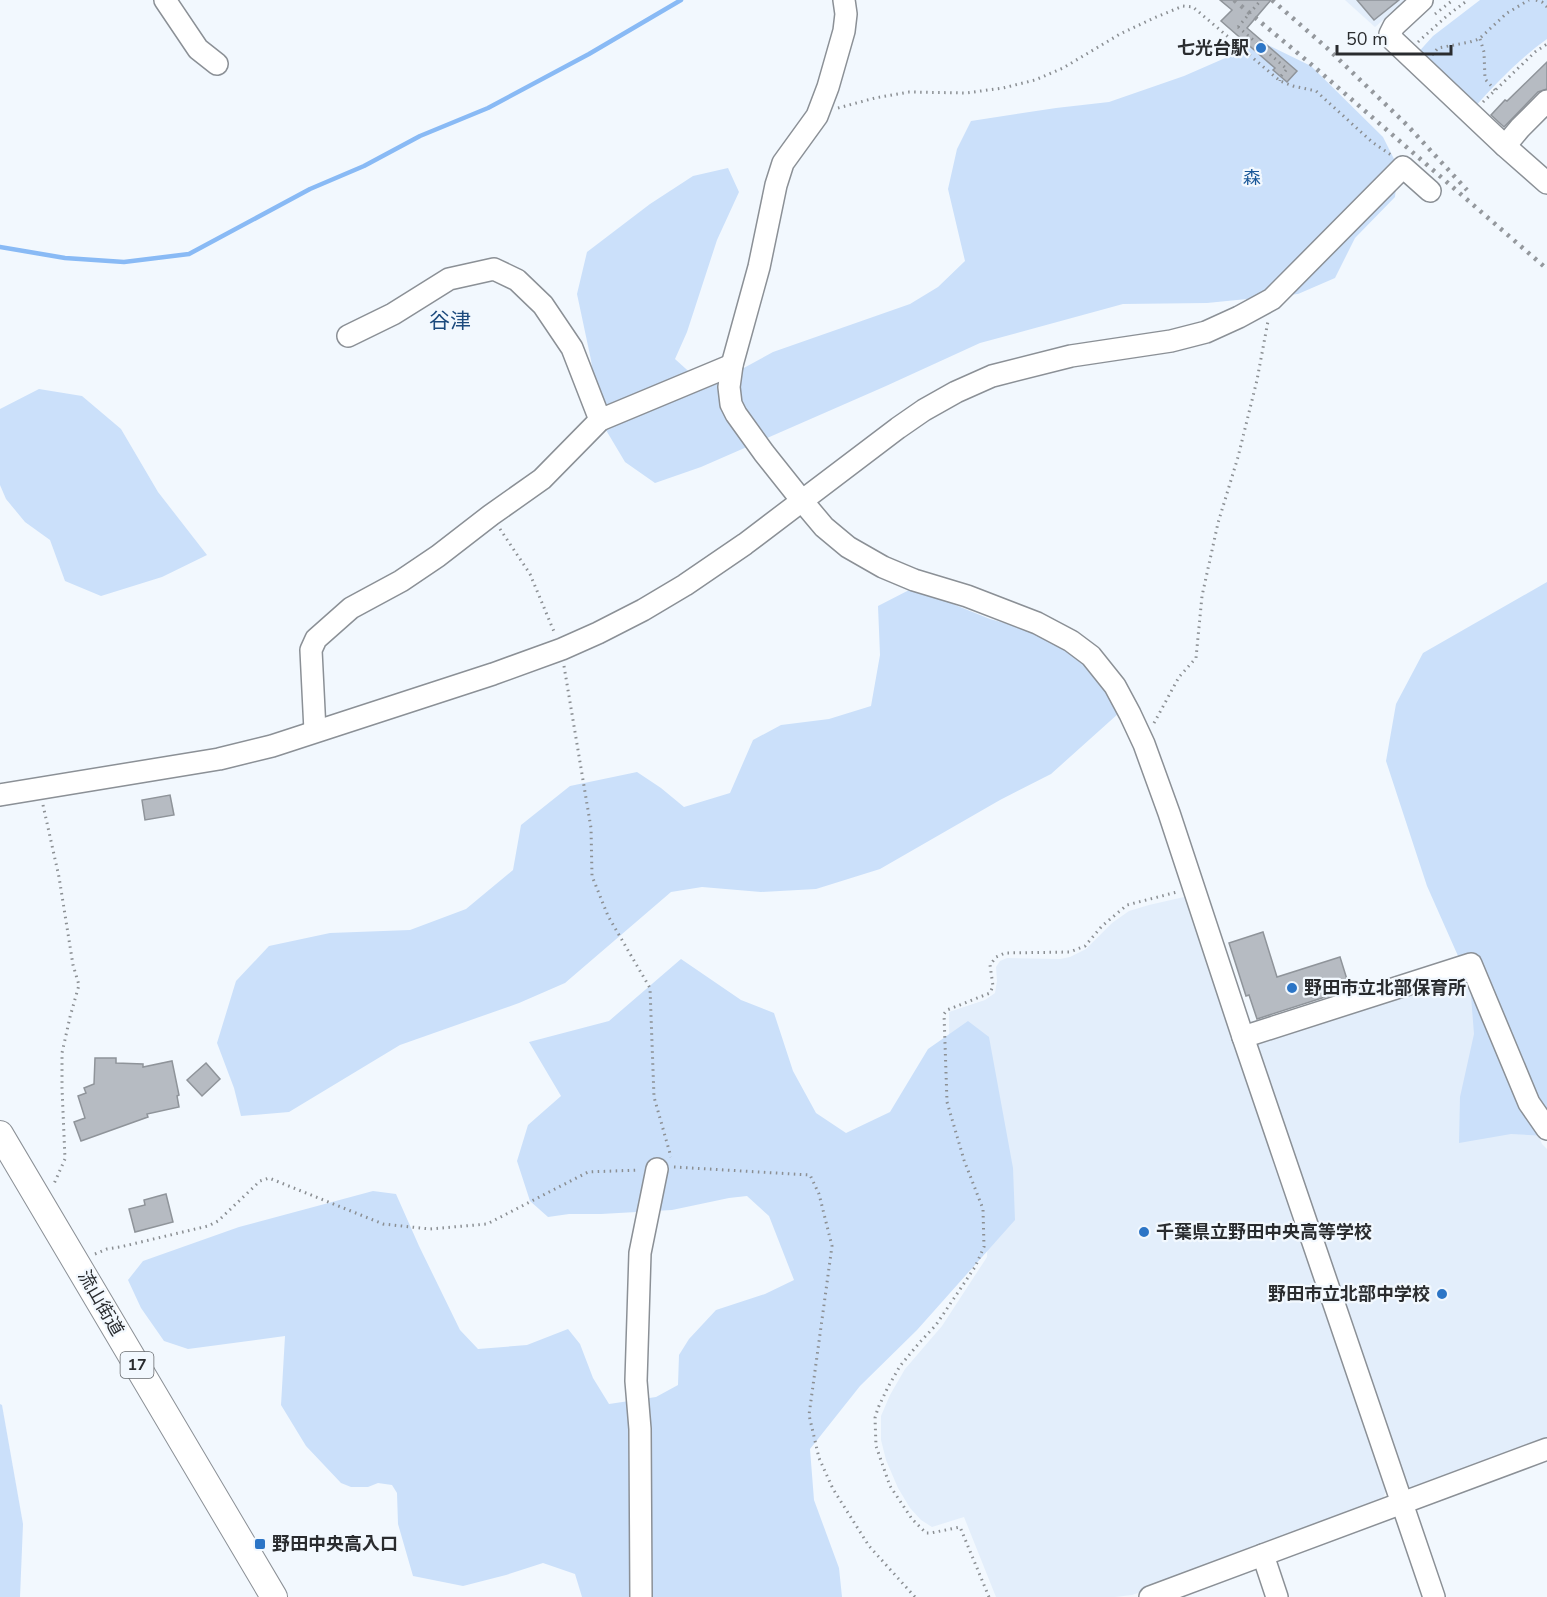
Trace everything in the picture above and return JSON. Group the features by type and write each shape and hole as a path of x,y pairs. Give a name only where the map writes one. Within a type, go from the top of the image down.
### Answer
{"main road":[{"name":"流山街道","path":"0,1134 274,1597"}],"street":[{"path":"165,0 198,49 217,64"},
{"path":"844,0 846,14 844,31 828,87 817,116 783,163 776,185 751,297 732,365 729,387 731,404 764,453 803,502 824,527 848,547 883,567 914,580 967,596 1037,623 1071,641 1092,656 1114,686 1144,744 1169,813 1434,1597"},
{"path":"1425,10 1394,26 1390,33 1393,40 1547,183"},
{"path":"1505,146 1547,101"},
{"path":"0,795 219,759 272,746 493,674 562,649 625,619 685,585 803,502 924,410 956,392 983,380 1032,365 1071,356 1171,341 1206,332 1272,299 1403,166 1430,191"},
{"path":"348,336 393,314 448,279 494,269 517,280 543,304 572,348 600,420"},
{"path":"315,731 311,650 316,639 351,608 438,556 542,479 600,420 732,365"},
{"path":"1243,1037 1471,964 1529,1103 1547,1129"},
{"path":"641,1597 640,1430 636,1381 640,1253 666,1168"},
{"path":"1151,1597 1547,1449"},
{"path":"1263,1555 1277,1597"}],"path":[{"path":"1261,0 1238,27 1287,69 1280,81"},
{"path":"1425,10 1453,0"},
{"path":"1413,47 1468,0"},
{"path":"1421,68 1438,48 1479,39 1507,13 1529,0"},
{"path":"1536,0 1547,7"},
{"path":"817,116 840,107 909,92 966,93 1003,88 1035,80 1062,68 1120,34 1183,6 1193,7 1202,12 1280,81 1316,92 1372,142 1403,166"},
{"path":"1479,39 1484,52 1485,79 1495,90"},
{"path":"1472,114 1535,52 1547,44"},
{"path":"1144,744 1179,677 1196,658 1202,596 1218,523 1238,457 1257,380 1272,299"},
{"path":"491,515 530,574 562,649 591,828 592,876 608,916 650,988 654,1097 666,1168"},
{"path":"39,788 59,877 73,965 79,985 62,1053 65,1159 43,1206"},
{"path":"989,1597 960,1527 926,1533 912,1519 890,1486 876,1446 875,1418 888,1387 900,1366 936,1325 975,1268 984,1247 983,1209 964,1160 946,1102 944,1014 947,1010 990,993 993,986 990,965 996,957 1005,953 1070,952 1085,946 1102,926 1127,905 1176,892 1194,890"},
{"path":"77,1262 107,1249 208,1226 218,1221 260,1181 269,1178 383,1224 430,1229 487,1224 588,1173 666,1168 810,1175 819,1194 832,1246 808,1415 819,1458 833,1489 869,1546 915,1597"}],"shaded area":[{"path":"1345,0 1406,0 1375,27"},
{"name":"千葉県立野田中央高等学校","path":"1184,897 1189,900 1387,1487 1383,1499 1132,1595 996,1597 964,1517 932,1527 921,1520 910,1508 898,1488 886,1460 881,1440 881,1416 905,1369 942,1326 987,1257 989,1207 950,1104 949,1012 985,1000 995,993 996,967 1000,961 1007,958 1060,959 1070,957 1086,949 1112,923 1129,911"},
{"name":"野田市立北部中学校","path":"1469,975 1542,1144 1547,1149 1547,1439 1411,1489 1402,1487 1256,1047 1259,1040"}],"green space":[{"path":"1480,0 1547,0 1547,39 1508,72 1473,109 1415,56 1433,36"},
{"name":"森","path":"1262,42 1311,66 1383,137 1398,167 1395,197 1355,238 1335,278 1298,294 1207,303 1123,304 980,343 701,467 655,483 625,462 600,420 591,360 577,294 587,252 650,204 693,176 728,168 739,192 717,240 687,332 675,359 707,388 773,352 910,304 938,287 965,261 948,189 957,149 971,121 1109,102 1184,76"},
{"path":"39,389 82,396 121,429 158,492 207,555 162,577 101,596 65,581 50,540 25,522 6,499 0,485 0,409"},
{"path":"1547,582 1547,1136 1511,1134 1459,1143 1460,1097 1474,1034 1470,983 1427,886 1386,761 1396,704 1423,653"},
{"path":"913,588 990,619 1080,644 1119,713 1051,774 1000,800 880,869 816,889 761,892 702,887 671,892 565,983 519,1003 400,1045 289,1112 241,1116 234,1088 217,1043 236,981 269,946 330,933 410,930 466,909 513,870 521,825 570,786 637,772 684,807 730,793 753,740 781,725 829,719 871,706 880,655 878,606"},
{"path":"681,959 741,1000 774,1013 793,1071 816,1113 846,1133 890,1112 928,1049 968,1021 989,1037 1013,1168 1015,1220 917,1330 860,1386 810,1449 814,1500 839,1568 842,1597 582,1597 575,1574 543,1563 463,1586 413,1576 398,1524 397,1493 392,1485 378,1483 368,1487 351,1487 341,1483 306,1446 281,1405 285,1336 188,1349 164,1341 141,1308 128,1280 143,1261 239,1227 373,1191 396,1194 460,1330 478,1349 527,1345 568,1329 580,1344 593,1378 609,1404 656,1397 678,1385 679,1355 689,1339 716,1310 765,1294 794,1280 769,1216 747,1196 672,1210 569,1214 548,1217 530,1201 517,1161 528,1125 561,1096 529,1042 609,1021"},
{"path":"0,1404 23,1524 20,1597 0,1597"}],"building":[{"name":"七光台駅","path":"1220,0 1271,0 1247,28 1297,71 1287,82 1273,70 1275,68 1221,21 1232,10"},
{"path":"1357,0 1399,0 1374,20"},
{"path":"1547,62 1547,89 1538,92 1504,127 1491,115"},
{"path":"170,795 174,815 145,820 142,800"},
{"path":"1263,932 1277,977 1340,957 1350,989 1257,1019 1249,995 1246,996 1229,943"},
{"path":"95,1058 116,1058 116,1063 143,1064 143,1067 172,1061 179,1095 177,1096 179,1107 147,1114 148,1117 81,1141 74,1122 85,1118 78,1096 86,1093 84,1088 94,1084"},
{"path":"206,1063 220,1079 202,1096 187,1080"},
{"path":"166,1194 173,1222 135,1232 129,1209 145,1205 144,1200"}],"waterway":[{"path":"0,247 65,258 124,262 189,254 310,189 364,166 420,136 488,108 589,54 681,0"}],"railway":[{"path":"1234,0 1547,269"},
{"path":"1272,0 1327,48 1407,125 1467,190"}],"place":[{"name":"七光台駅","path":"1261,48"},
{"name":"野田市立北部保育所","path":"1292,988"},
{"name":"千葉県立野田中央高等学校","path":"1144,1232"},
{"name":"野田市立北部中学校","path":"1442,1294"},
{"name":"野田中央高入口","path":"260,1544"}],"district":[{"name":"谷津","path":"450,321"}]}
